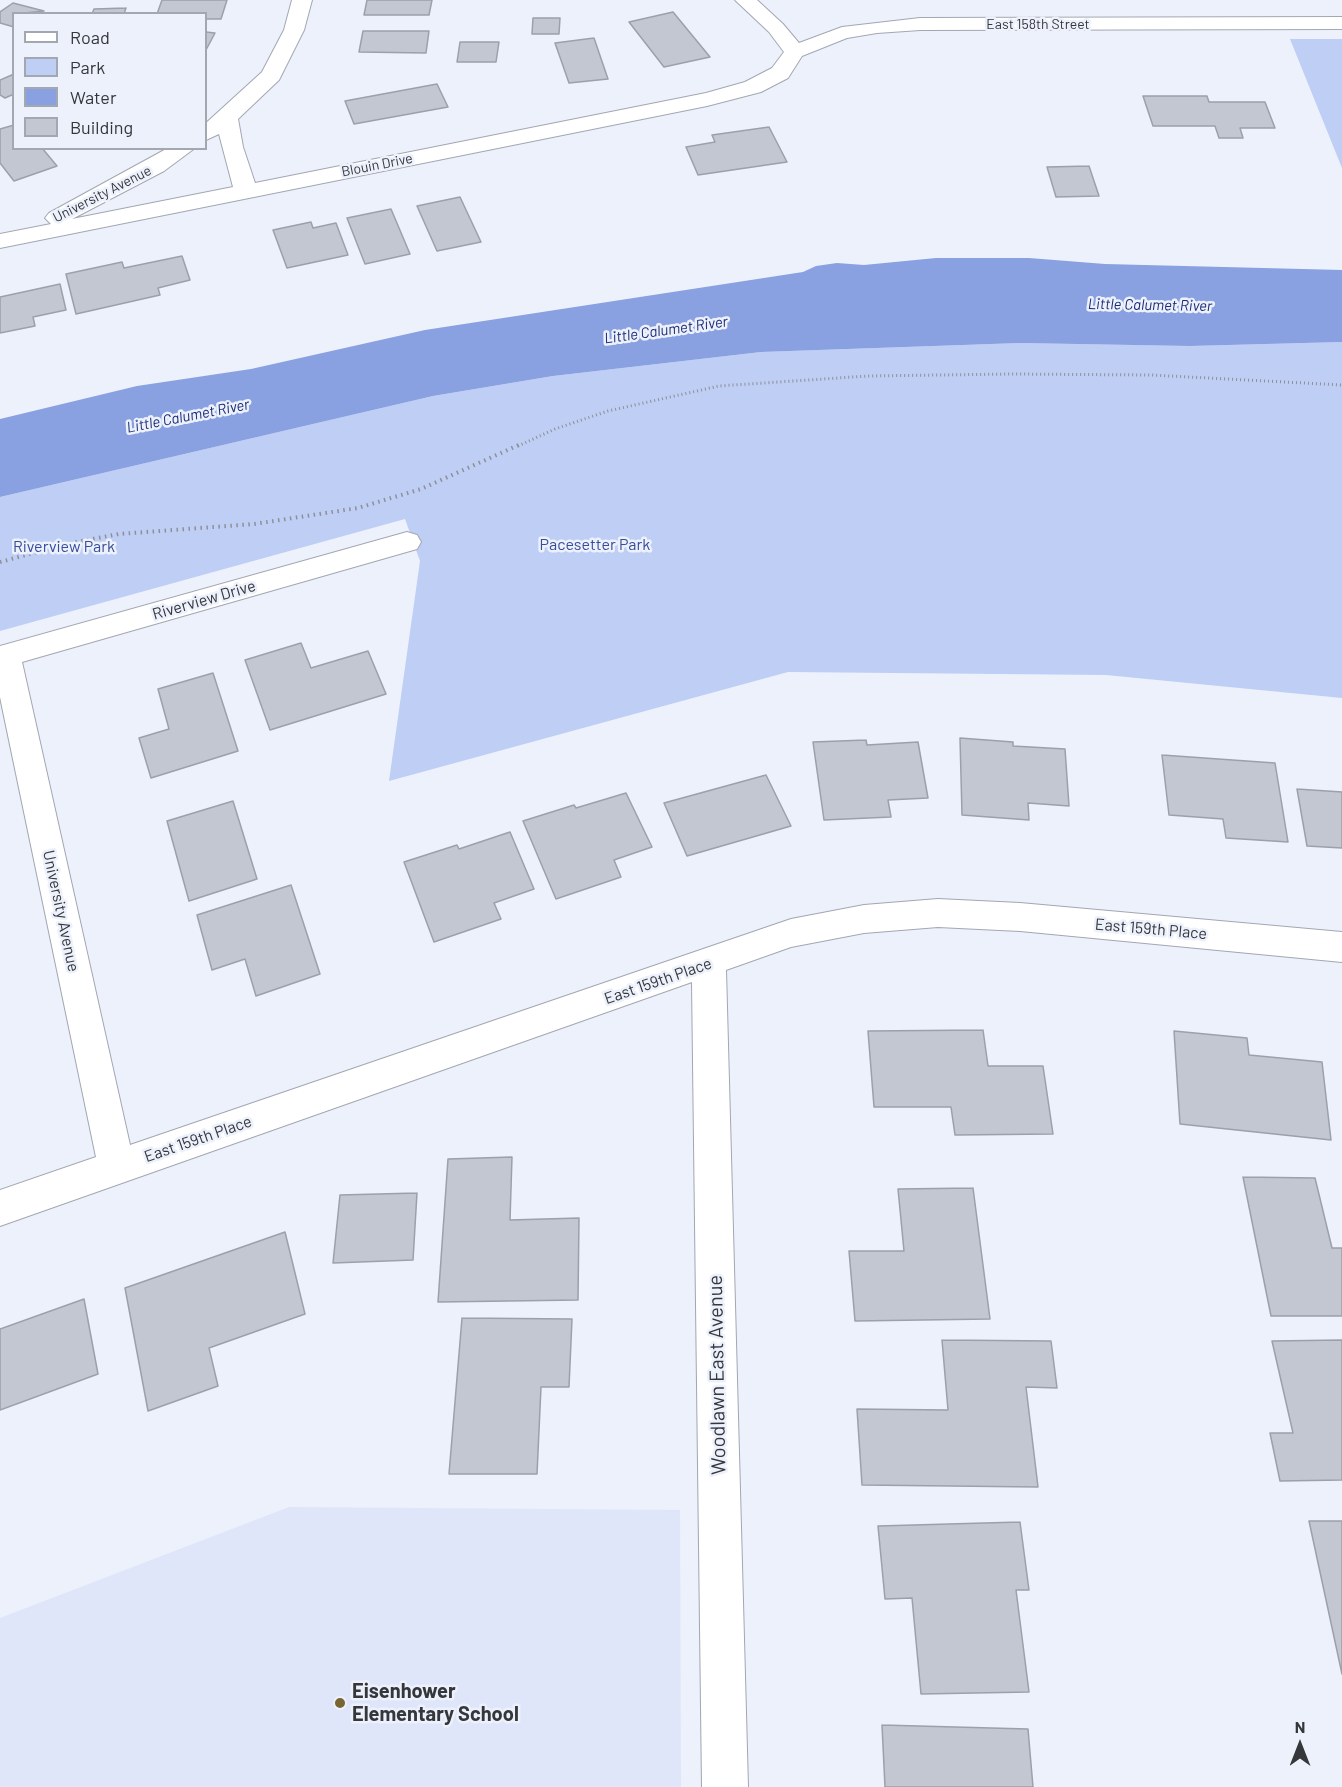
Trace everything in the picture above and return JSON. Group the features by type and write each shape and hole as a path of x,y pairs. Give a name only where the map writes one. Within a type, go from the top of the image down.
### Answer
{"street":[{"path":"207,132 227,118 275,67 294,30 302,0"},
{"path":"745,0 776,28 795,52"},
{"path":"1150,0 1158,24"},
{"name":"East 158th Street","path":"795,52 842,33 877,27 920,24 1342,23"},
{"name":"Blouin Drive","path":"9,239 696,102 753,87 780,74 795,52"},
{"path":"227,118 232,147 246,191"},
{"name":"University Avenue","path":"9,239 117,187 181,150"},
{"name":"Riverview Drive","path":"3,656 407,542"},
{"name":"University Avenue","path":"3,656 116,1166"},
{"name":"East 159th Place","path":"0,1208 791,933 864,919 938,913 1020,917 1342,947"},
{"name":"Woodlawn East Avenue","path":"709,963 724,1787"}],"path":[{"path":"0,562 70,543 119,534 254,524 358,507 421,489 555,429 608,411 657,398 719,386 868,376 1012,374 1151,375 1342,385"}],"shaded area":[{"name":"Eisenhower Elementary School","path":"289,1507 680,1510 681,1787 0,1787 0,1618"}],"green space":[{"path":"1290,39 1342,39 1342,168"},
{"name":"Pacesetter Park","path":"1342,342 1342,698 1106,675 788,672 389,781 420,561 405,519 0,631 0,497 433,396 553,376 761,352 1020,343 1190,346"}],"water":[{"name":"Little Calumet River","path":"936,258 1029,258 1105,264 1342,270 1342,342 1190,346 1020,343 761,352 553,376 433,396 0,497 0,419 137,386 251,369 425,330 803,272 816,266 837,263 864,265"}],"building":[{"path":"162,0 227,0 221,19 207,19 207,12 158,12"},
{"path":"367,0 432,0 429,15 364,15"},
{"path":"13,3 44,11 12,12 12,26 0,23 0,12"},
{"path":"126,8 125,12 93,12 94,9"},
{"path":"673,12 710,57 664,67 629,22"},
{"path":"533,18 560,18 559,34 532,34"},
{"path":"363,31 429,31 426,53 359,52"},
{"path":"207,32 215,33 207,48"},
{"path":"594,38 608,79 569,83 555,43"},
{"path":"460,42 499,42 496,62 457,62"},
{"path":"12,75 12,95 5,98 0,95 0,80"},
{"path":"437,84 448,107 354,124 345,101"},
{"path":"1143,96 1207,96 1209,102 1265,102 1275,128 1240,128 1243,138 1219,138 1215,126 1153,126"},
{"path":"12,126 12,150 44,150 57,166 14,181 0,163 0,129"},
{"path":"769,127 787,162 698,175 686,147 715,142 712,135"},
{"path":"1089,166 1099,196 1056,197 1047,167"},
{"path":"460,197 481,242 437,251 417,206"},
{"path":"391,209 410,254 365,264 347,218"},
{"path":"311,222 313,228 336,223 348,255 287,268 273,230"},
{"path":"182,256 190,280 158,288 160,295 76,314 66,274 122,262 124,268"},
{"path":"60,284 66,310 33,317 35,326 0,333 0,297"},
{"path":"301,643 311,668 368,651 386,694 270,730 245,660"},
{"path":"213,673 238,751 151,778 139,738 169,729 158,689"},
{"path":"960,738 1013,742 1013,746 1065,749 1069,806 1028,803 1029,820 962,815"},
{"path":"866,740 867,745 918,742 928,798 888,800 891,817 824,820 813,742"},
{"path":"1162,755 1275,763 1288,842 1226,838 1223,819 1169,815"},
{"path":"766,775 791,826 687,856 664,803"},
{"path":"1297,789 1342,792 1342,848 1307,846"},
{"path":"626,793 652,847 614,860 621,877 556,899 523,821 574,805 576,808"},
{"path":"233,801 257,879 189,901 167,821"},
{"path":"510,832 534,889 494,903 501,919 434,942 404,862 457,845 459,849"},
{"path":"291,885 320,974 256,996 245,959 212,970 197,915"},
{"path":"983,1030 988,1066 1043,1066 1053,1134 955,1135 951,1107 874,1107 868,1031"},
{"path":"1174,1031 1247,1038 1249,1055 1322,1062 1331,1140 1180,1124"},
{"path":"512,1157 510,1220 579,1218 578,1300 438,1302 448,1159"},
{"path":"1243,1177 1315,1178 1332,1248 1342,1248 1342,1316 1271,1316"},
{"path":"973,1188 990,1319 855,1321 849,1251 904,1251 898,1189"},
{"path":"417,1193 413,1260 333,1263 340,1195"},
{"path":"285,1232 305,1314 209,1348 218,1386 148,1411 125,1288"},
{"path":"84,1299 98,1374 0,1410 0,1329"},
{"path":"462,1318 572,1319 569,1387 541,1387 537,1474 449,1474"},
{"path":"942,1340 1051,1341 1057,1388 1026,1387 1038,1487 862,1485 857,1409 948,1410"},
{"path":"1342,1340 1342,1480 1280,1481 1270,1433 1293,1433 1272,1341"},
{"path":"1309,1521 1342,1521 1342,1674"},
{"path":"1020,1522 1029,1590 1016,1590 1029,1692 921,1694 912,1598 885,1599 878,1526"},
{"path":"882,1725 1028,1729 1033,1787 885,1787"}],"place":[{"name":"Eisenhower Elementary School","path":"340,1703"}],"park label":[{"name":"Riverview Park","path":"64,547"}]}
